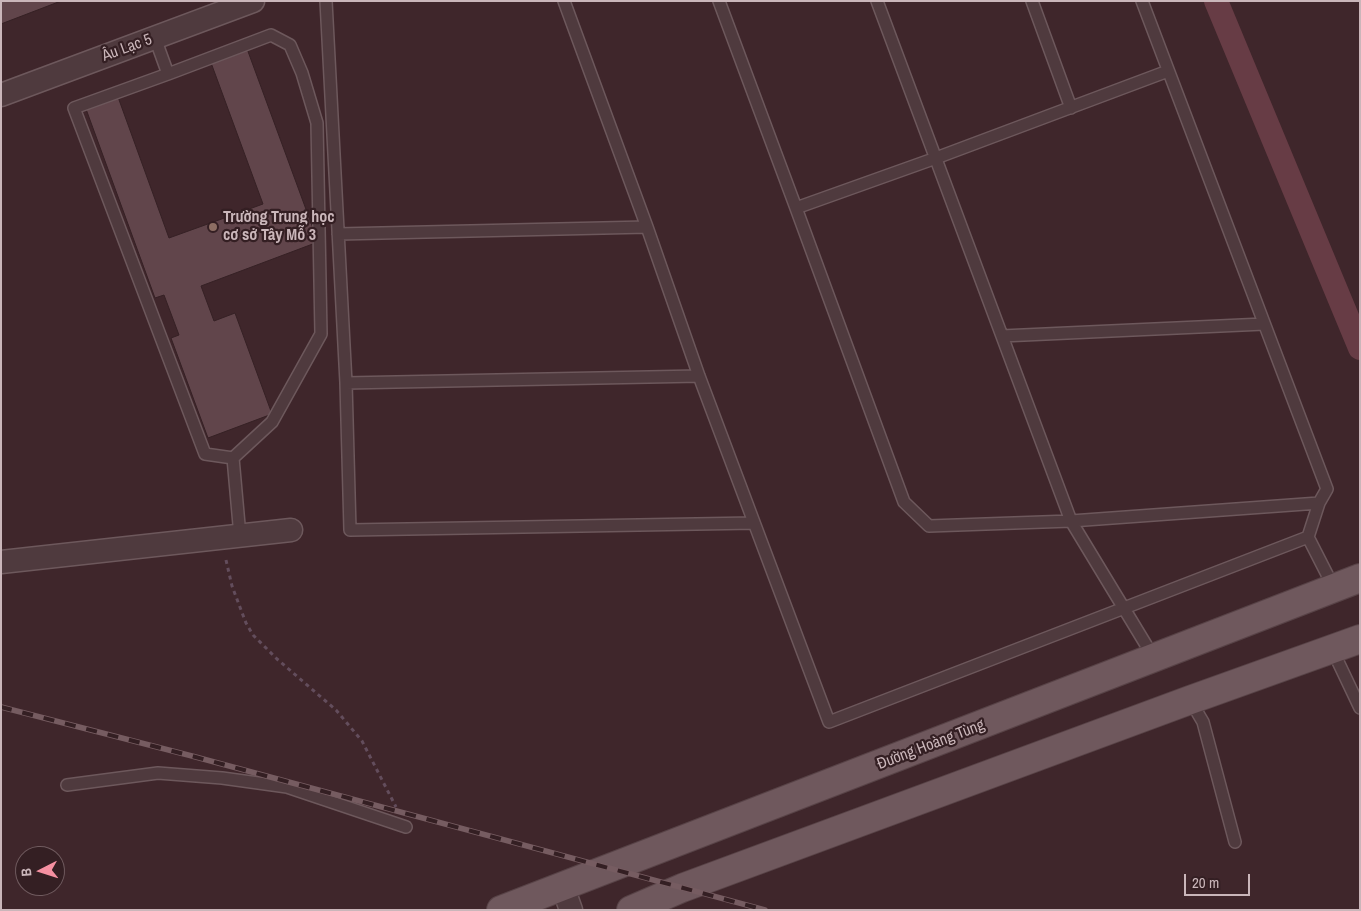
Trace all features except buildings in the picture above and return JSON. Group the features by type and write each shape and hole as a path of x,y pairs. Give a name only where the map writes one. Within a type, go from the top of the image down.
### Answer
{"main road":[{"name":"Đường Hoàng Tùng","path":"501,910 567,898 1154,658 1360,578"},
{"path":"631,910 692,885 1190,700 1360,639"}],"street":[{"name":"Âu Lạc 5","path":"1,95 253,1"},
{"path":"1,562 226,542 291,530"}],"lane":[{"path":"326,1 346,384 350,530 754,523"},
{"path":"564,1 647,227 699,376 829,722 1308,536"},
{"path":"719,1 904,502 929,526 1071,521 1320,503"},
{"path":"878,1 1071,521 1154,658"},
{"path":"1032,1 1070,108"},
{"path":"1142,1 1327,490 1320,503 1308,536 1334,588"},
{"path":"226,542 233,458 272,422 321,334 317,123 302,73 290,45 271,35 74,108 205,454 233,458"},
{"path":"155,38 168,74"},
{"path":"796,208 1168,71"},
{"path":"338,234 647,227"},
{"path":"1002,336 1264,324"},
{"path":"346,384 699,376"},
{"path":"1332,649 1360,708"},
{"path":"1190,700 1203,722 1235,842"},
{"path":"67,785 158,773 222,778 287,787 406,827"}],"path":[{"path":"226,542 232,586 246,623 253,635 277,659 336,710 362,741 398,811"}],"waterway":[{"path":"1216,1 1360,348"}],"railway":[{"path":"1,707 192,756 765,910"}],"place":[{"name":"Trường Trung học cơ sở Tây Mỗ 3","path":"213,227"}]}
